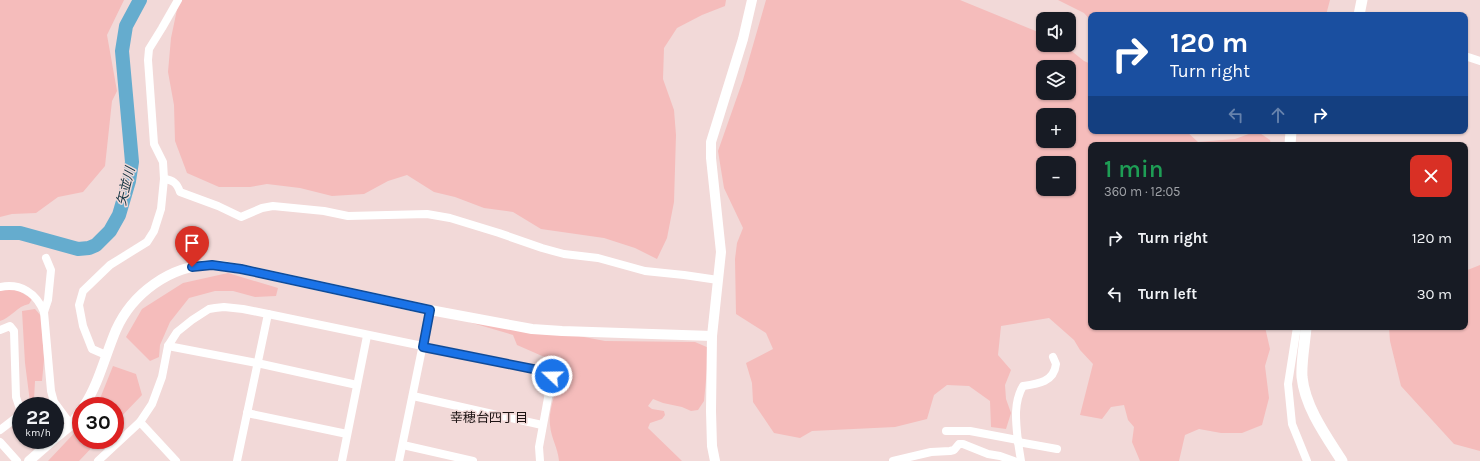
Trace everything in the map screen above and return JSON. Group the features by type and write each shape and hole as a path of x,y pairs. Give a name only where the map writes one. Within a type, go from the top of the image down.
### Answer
{"main road":[{"path":"1360,12 1362,0"},
{"path":"1306,330 1302,377 1319,422 1342,461"}],"street":[{"path":"106,355 92,350 83,326 79,305 83,292 110,266 146,242 154,231 161,209 164,179 162,162 154,144 148,60 149,49 178,0"},
{"path":"715,461 712,446 711,411 712,336 721,252 718,210 711,158 711,142 718,115 743,40 752,0"},
{"path":"1468,57 1480,61"},
{"path":"164,179 172,180 178,186 180,192 218,206 241,217 262,208 273,206 324,211 348,216 427,214 450,218 564,254 598,258 645,271 718,280"},
{"path":"44,312 48,300 51,270 46,258"},
{"path":"89,397 96,385 116,329 128,308 146,290 168,275 192,267 212,265 241,269 430,310 532,329 712,336"},
{"path":"0,287 15,287 27,290 40,300 44,312 51,391 54,402 71,425 64,431"},
{"path":"102,460 140,422 152,404 162,376 168,346 177,332 209,309 224,307 268,314 551,374 552,376 539,447 540,461"},
{"path":"399,461 430,310"},
{"path":"237,461 268,314"},
{"path":"0,330 10,326 14,331 16,397"},
{"path":"1297,330 1288,384 1292,424 1307,461"},
{"path":"342,461 367,336"},
{"path":"168,346 257,363 358,385"},
{"path":"1021,461 1016,410 1019,392 1023,386 1048,379 1053,374 1056,364 1052,357"},
{"path":"412,396 542,425"},
{"path":"248,413 347,434"},
{"path":"0,430 12,420"},
{"path":"140,422 176,461"},
{"path":"946,431 970,431 1057,449"},
{"path":"0,442 17,461"},
{"path":"894,461 931,452 954,450 959,444 1014,461"},
{"path":"403,445 473,461"},
{"path":"29,461 43,449"}],"shaded area":[{"path":"0,0 124,0 107,35 117,91 112,101 105,166 83,192 58,197 36,213 12,214 0,217"},
{"path":"179,0 726,0 725,6 702,15 677,28 664,48 663,79 674,110 676,135 674,202 667,238 657,259 635,248 604,238 541,229 513,212 484,208 455,197 434,192 407,175 388,181 364,194 332,196 300,188 267,184 250,187 219,187 187,173 175,141 174,105 168,72 171,38"},
{"path":"766,0 960,0 1036,31 1036,52 1073,52 1088,63 1088,134 1189,134 1198,142 1088,142 1088,330 1266,330 1270,349 1265,366 1269,398 1262,425 1242,433 1221,433 1199,429 1185,435 1179,461 1140,461 1132,442 1134,427 1128,420 1124,405 1111,407 1102,419 1080,415 1093,364 1080,350 1074,340 1049,318 1001,326 998,355 1011,370 1005,385 1006,399 1011,413 1006,429 991,427 990,401 969,386 947,385 934,395 927,419 895,427 812,431 800,438 774,433 753,402 752,383 746,363 773,349 766,333 736,314 735,259 737,243 743,228 724,188 718,151 743,80"},
{"path":"1058,0 1330,0 1327,12 1088,12 1088,18 1084,13"},
{"path":"1249,134 1261,134 1270,140 1270,142 1198,142 1235,139"},
{"path":"1480,265 1480,451 1454,444 1401,386 1390,341 1389,330 1468,330 1468,270"},
{"path":"228,273 278,288 276,296 255,297 233,291 215,291 189,298 170,322 160,345 159,357 150,361 126,337 142,309 183,283"},
{"path":"6,283 32,299 29,304 21,307 0,321 0,284"},
{"path":"35,309 41,316 44,360 42,381 35,381 34,397 29,397 25,363 22,311"},
{"path":"453,312 605,341 695,342 709,348 704,401 698,410 691,411 653,399 648,406 652,409 664,411 665,415 662,419 650,423 648,428 682,461 559,461 551,430 550,418 554,395 565,366 517,345 513,335 455,318"},
{"path":"113,366 136,374 142,395 124,414 124,397 101,397"},
{"path":"72,436 72,449 90,449 79,461 48,461 59,449 64,449 64,444"}],"waterway":[{"name":"矢並川","path":"0,233 20,233 78,249 89,248 96,245 110,231 119,215 129,181 132,162 122,51 126,26 140,0"}],"district":[{"name":"幸穂台四丁目","path":"489,417"}],"route":[{"path":"192,267 212,265 241,269 430,310 423,347 548,372 552,376"}]}
